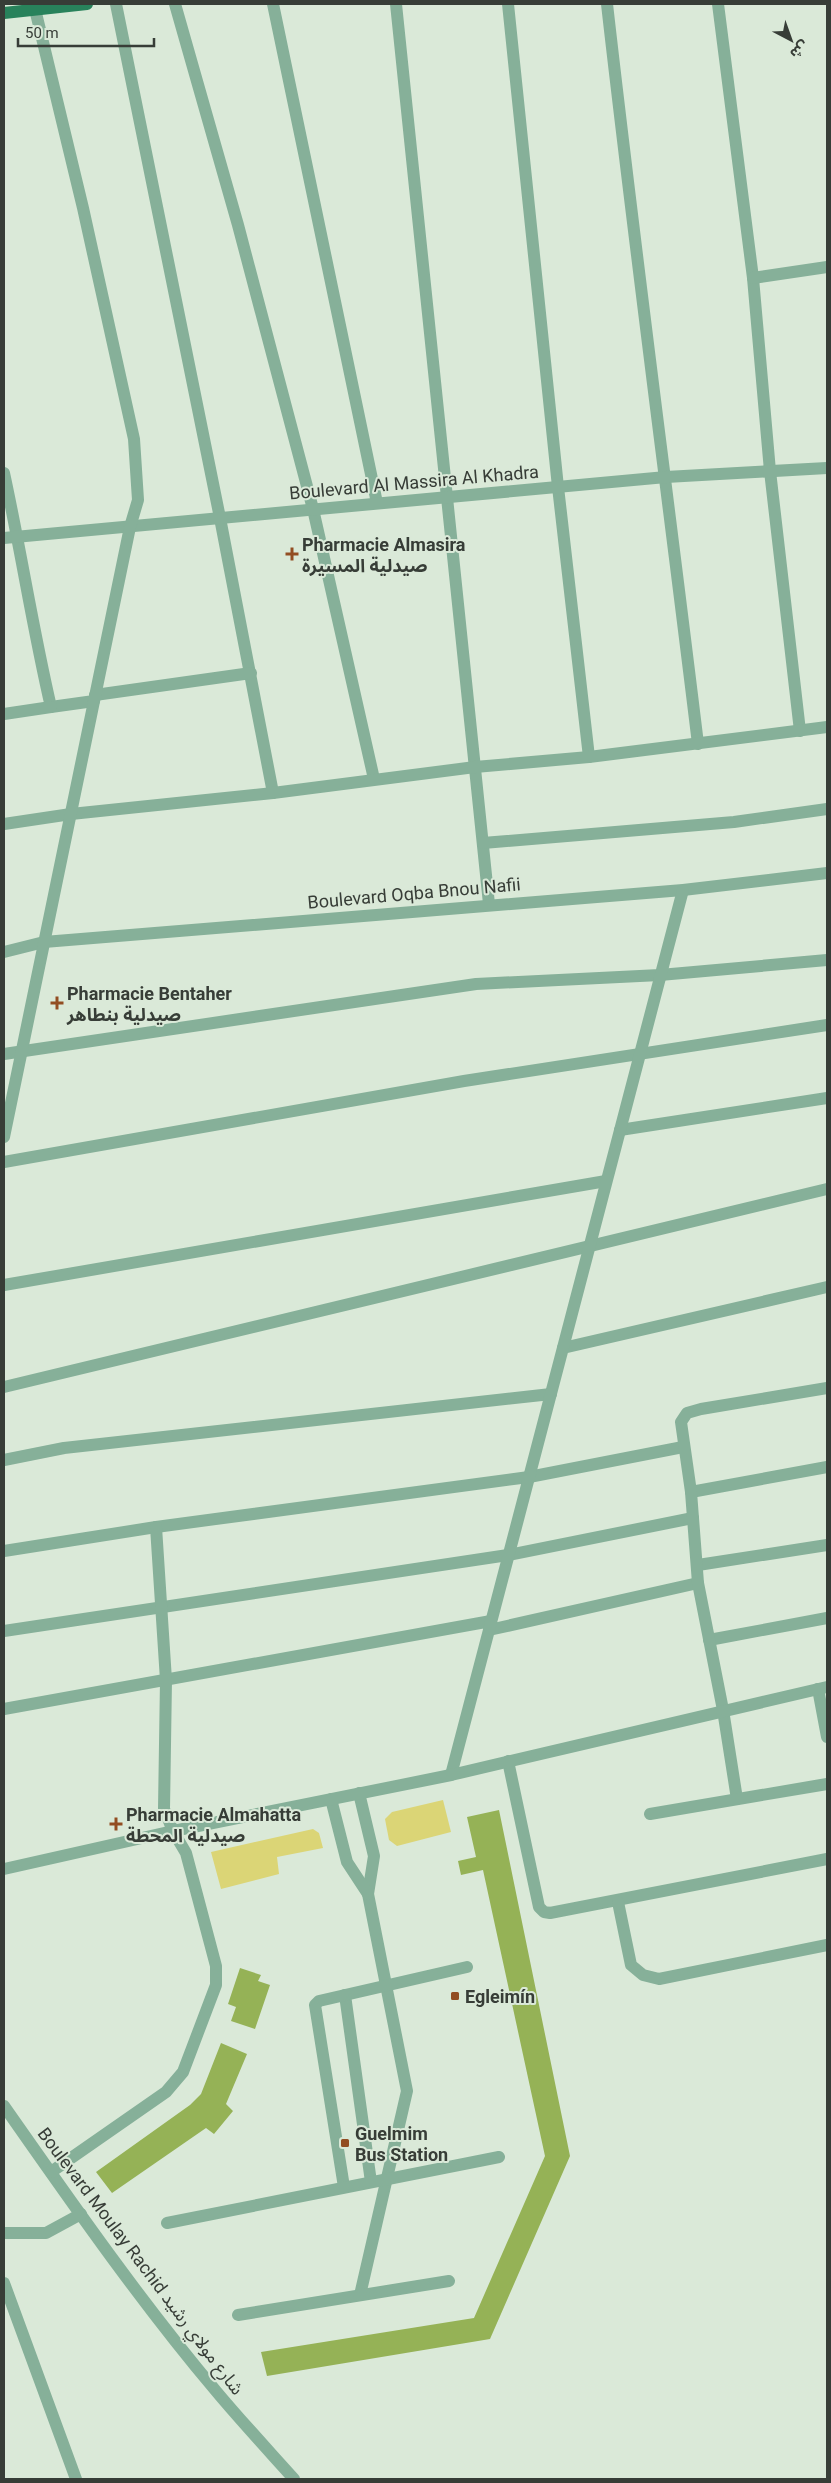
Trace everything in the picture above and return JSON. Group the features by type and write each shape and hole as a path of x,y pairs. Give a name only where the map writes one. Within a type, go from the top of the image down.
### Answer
{"main road":[{"path":"4,13 87,4"}],"street":[{"path":"116,4 251,673 272,793"},
{"path":"175,4 238,225 313,509 374,779"},
{"path":"273,4 377,503"},
{"path":"396,4 489,904"},
{"path":"508,4 558,487 589,757"},
{"path":"607,4 632,221 666,477 698,744"},
{"path":"718,4 753,278 770,471 800,731"},
{"path":"4,1137 130,527 138,500 134,439 84,208 35,9"},
{"path":"753,278 827,267"},
{"name":"Boulevard Al Massira Al Khadra","path":"4,538 666,477 827,468"},
{"path":"4,473 18,537 35,639 51,707"},
{"path":"4,714 251,673"},
{"path":"4,824 70,814 272,793 475,767 589,757 827,727"},
{"path":"483,843 734,822 827,809"},
{"name":"Boulevard Oqba Bnou Nafii","path":"4,952 44,942 489,904 683,890 827,873"},
{"path":"451,1775 683,890"},
{"path":"4,1054 476,984 660,975 827,960"},
{"path":"4,1162 332,1104 827,1025"},
{"path":"620,1130 827,1098"},
{"path":"4,1286 606,1181"},
{"path":"4,1387 827,1189"},
{"path":"563,1348 827,1286"},
{"path":"736,1800 723,1710 698,1584 698,1565 681,1422 687,1413 701,1409 827,1388"},
{"path":"4,1460 64,1448 551,1394"},
{"path":"4,1551 156,1526 529,1477 683,1446"},
{"path":"690,1492 827,1467"},
{"path":"4,1631 161,1608 296,1585 508,1555 693,1518"},
{"path":"50,2172 166,2092 183,2072 216,1985 216,1966 186,1853 172,1831 164,1809 166,1680 156,1526"},
{"path":"698,1565 827,1545"},
{"path":"4,1709 490,1625 698,1584"},
{"path":"709,1640 827,1618"},
{"path":"4,1869 172,1831 451,1775 823,1688 827,1737"},
{"path":"508,1761 539,1907 544,1912 550,1913 618,1902 827,1859"},
{"path":"650,1814 827,1784"},
{"path":"359,1793 374,1856 368,1894 407,2091 389,2178 360,2295"},
{"path":"331,1799 347,1862 368,1894"},
{"path":"618,1902 631,1965 643,1975 659,1979 827,1945"},
{"path":"344,2187 314,2007 319,2001 467,1967"},
{"path":"344,1996 372,2182"},
{"name":"Boulevard Moulay Rachid شارع مولاي رشيد","path":"4,2106 80,2214 185,2353 294,2479"},
{"path":"166,2223 499,2156"},
{"path":"4,2233 46,2233 80,2214"},
{"path":"238,2315 449,2281"},
{"path":"4,2283 76,2479"}],"shaded area":[{"path":"443,1800 451,1832 397,1846 389,1840 385,1819 392,1812"},
{"path":"313,1829 319,1833 323,1848 277,1857 279,1874 221,1889 211,1852"}],"building":[{"path":"499,1810 570,2156 490,2339 267,2376 261,2352 474,2318 545,2156 483,1870 461,1875 458,1861 476,1857 467,1817"},
{"path":"240,1968 261,1975 258,1981 270,1985 255,2029 231,2021 236,2007 228,2004"},
{"path":"221,2043 247,2054 226,2104 233,2111 214,2134 206,2128 112,2193 96,2172 190,2105 201,2094"}],"place":[{"name":"Pharmacie Almasira صيدلية المسيرة","path":"292,554"},
{"name":"Pharmacie Bentaher صيدلية بنطاهر","path":"57,1003"},
{"name":"Pharmacie Almahatta صيدلية المحطة","path":"116,1824"},
{"name":"Egleimín","path":"455,1996"},
{"name":"Guelmim Bus Station","path":"345,2143"}]}
